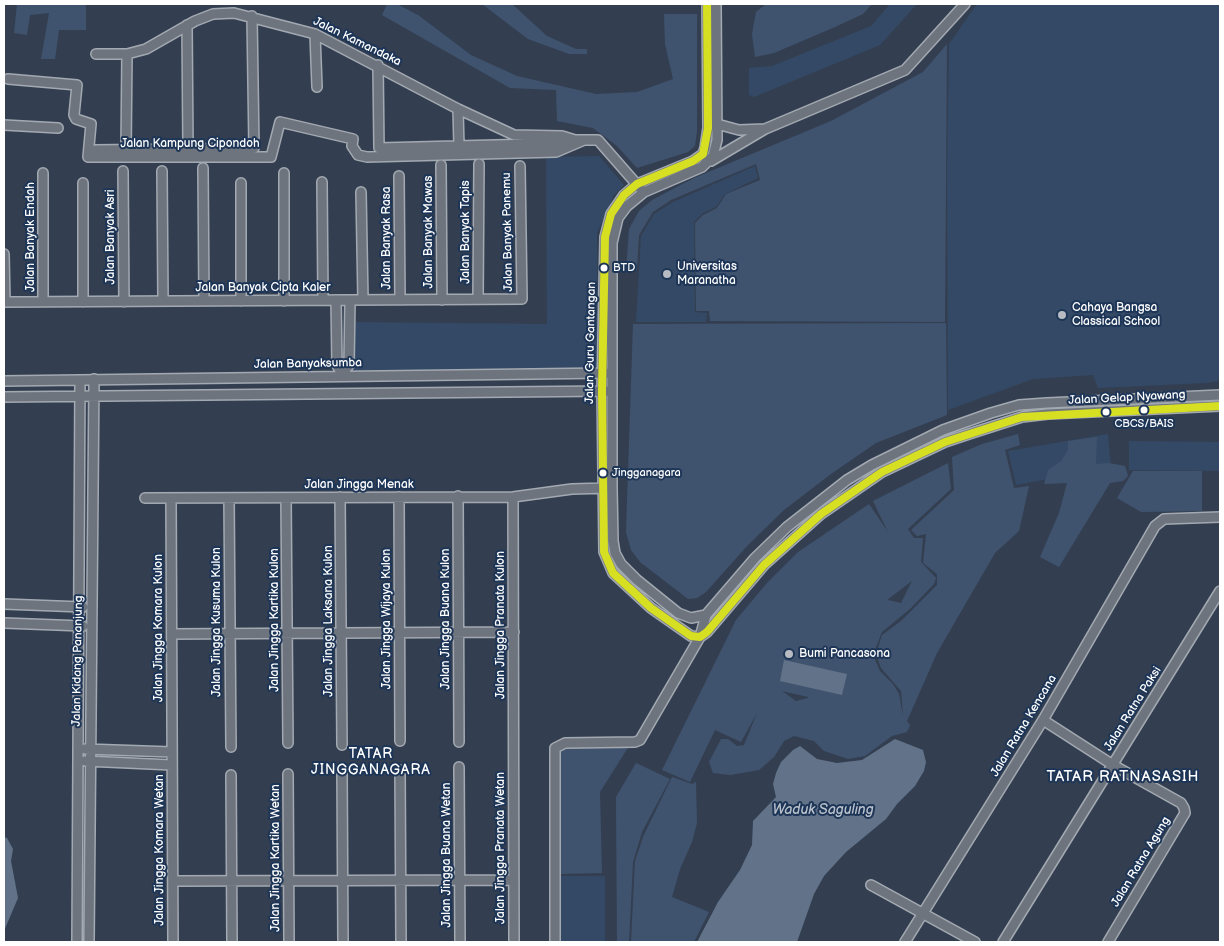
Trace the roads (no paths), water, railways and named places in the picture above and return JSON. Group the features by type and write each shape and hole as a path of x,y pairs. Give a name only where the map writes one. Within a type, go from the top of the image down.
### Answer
{"street":[{"name":"Jalan Guru Gantangan","path":"706,615 691,618 678,613 637,580 617,559 607,488 602,373 605,237 616,206 637,184 698,158 703,154 707,143 707,4"},
{"path":"708,163 716,148 716,4"},
{"path":"708,122 739,130 765,129 905,70 965,4"},
{"name":"Jalan Kamandaka","path":"96,54 126,54 161,42 187,25 213,14 234,13 252,16 315,34 378,65 458,109 534,144 562,144 579,140"},
{"path":"96,150 254,148 252,16"},
{"path":"187,25 188,148"},
{"path":"315,34 317,87"},
{"path":"126,54 126,149"},
{"path":"378,65 379,148 534,144"},
{"name":"Jalan Kampung Cipondoh","path":"8,79 77,85 74,115 76,119 91,124 88,157 271,157 280,122 353,139 352,146 358,155 367,158 556,152 579,140"},
{"path":"458,109 459,147"},
{"path":"4,126 58,128"},
{"name":"Jalan Guru Gantangan","path":"696,637 651,608 613,573 604,552 614,373 614,236 621,212 644,192 708,163 765,129"},
{"name":"Jalan Kamandaka","path":"514,135 562,136 579,140 598,140 644,192"},
{"name":"Jalan Banyak Tapis","path":"478,300 479,164"},
{"name":"Jalan Banyak Mawas","path":"441,165 442,300"},
{"name":"Jalan Banyak Panemu","path":"520,166 522,299"},
{"path":"203,168 204,301"},
{"name":"Jalan Banyak Asri","path":"123,171 124,302"},
{"path":"162,171 163,301"},
{"name":"Jalan Banyak Endah","path":"43,173 43,302"},
{"path":"284,173 284,301"},
{"name":"Jalan Banyak Rasa","path":"399,176 400,300"},
{"path":"322,182 323,300"},
{"path":"83,183 83,302"},
{"path":"240,183 241,301"},
{"path":"361,192 363,300"},
{"path":"4,254 4,302"},
{"name":"Jalan Banyak Cipta Kaler","path":"4,302 522,299"},
{"path":"336,300 337,364 342,375"},
{"path":"342,375 348,365 350,300"},
{"name":"Jalan Banyaksumba","path":"4,381 342,375 614,373"},
{"name":"Jalan Kidang Pananjung","path":"89,942 94,379"},
{"name":"Jalan Kidang Pananjung","path":"77,942 80,380"},
{"path":"4,397 613,391"},
{"name":"Jalan Gelap Nyawang","path":"706,615 755,558 814,505 847,480 872,465 943,430 1019,405 1220,395"},
{"name":"Jalan Gelap Nyawang","path":"696,637 707,632 764,565 794,535 882,472 945,442 1022,417 1220,406"},
{"name":"Jalan Jingga Menak","path":"145,498 513,497 572,489 607,488"},
{"name":"Jalan Jingga Buana Kulon","path":"458,496 459,742"},
{"name":"Jalan Jingga Pranata Kulon","path":"513,497 514,753"},
{"name":"Jalan Jingga Komara Kulon","path":"171,498 172,758"},
{"name":"Jalan Jingga Kusuma Kulon","path":"229,498 230,747"},
{"name":"Jalan Jingga Kartika Kulon","path":"286,498 288,743"},
{"name":"Jalan Jingga Laksana Kulon","path":"340,498 342,745"},
{"name":"Jalan Jingga Wijaya Kulon","path":"399,498 400,741"},
{"name":"Jalan Ratna Kencana","path":"906,942 1043,720 1160,521 1171,518 1220,517"},
{"name":"Jalan Ratna Paksi","path":"1003,942 1220,591"},
{"path":"4,604 91,608"},
{"path":"555,942 553,753 555,748 566,743 635,742 640,740 706,615"},
{"path":"4,623 91,626"},
{"path":"172,634 514,632"},
{"name":"Jalan Ratna Agung","path":"1043,720 1113,765 1181,803 1185,813 1108,942"},
{"path":"78,748 172,758"},
{"name":"Jalan Jingga Pranata Wetan","path":"514,753 514,942"},
{"path":"78,761 172,758"},
{"name":"Jalan Jingga Komara Wetan","path":"172,758 173,942"},
{"name":"Jalan Jingga Buana Wetan","path":"459,767 460,942"},
{"path":"400,770 401,942"},
{"path":"342,771 343,942"},
{"path":"231,774 232,942"},
{"name":"Jalan Jingga Kartika Wetan","path":"288,774 289,942"},
{"path":"173,881 514,880"},
{"path":"871,885 974,942"}],"water":[{"path":"784,660 847,674 842,695 780,681"},
{"name":"Waduk Saguling","path":"895,739 923,750 926,762 924,771 915,786 897,804 886,819 846,852 824,876 814,894 797,942 697,942 718,902 740,870 752,845 753,821 776,797 773,784 781,762 800,746 817,759 837,763 862,760"},
{"path":"4,837 7,838 13,849 11,861 18,898 4,931"}],"place":[{"name":"BTD","path":"604,268"},
{"name":"Universitas Maranatha","path":"667,274"},
{"name":"Cahaya Bangsa Classical School","path":"1062,315"},
{"name":"CBCS/BAIS","path":"1144,410"},
{"name":"Jingganagara","path":"603,473"},
{"name":"Bumi Pancasona","path":"789,654"}],"district":[{"name":"TATAR JINGGANAGARA","path":"371,762"},
{"name":"TATAR RATNASASIH","path":"1123,777"}]}
